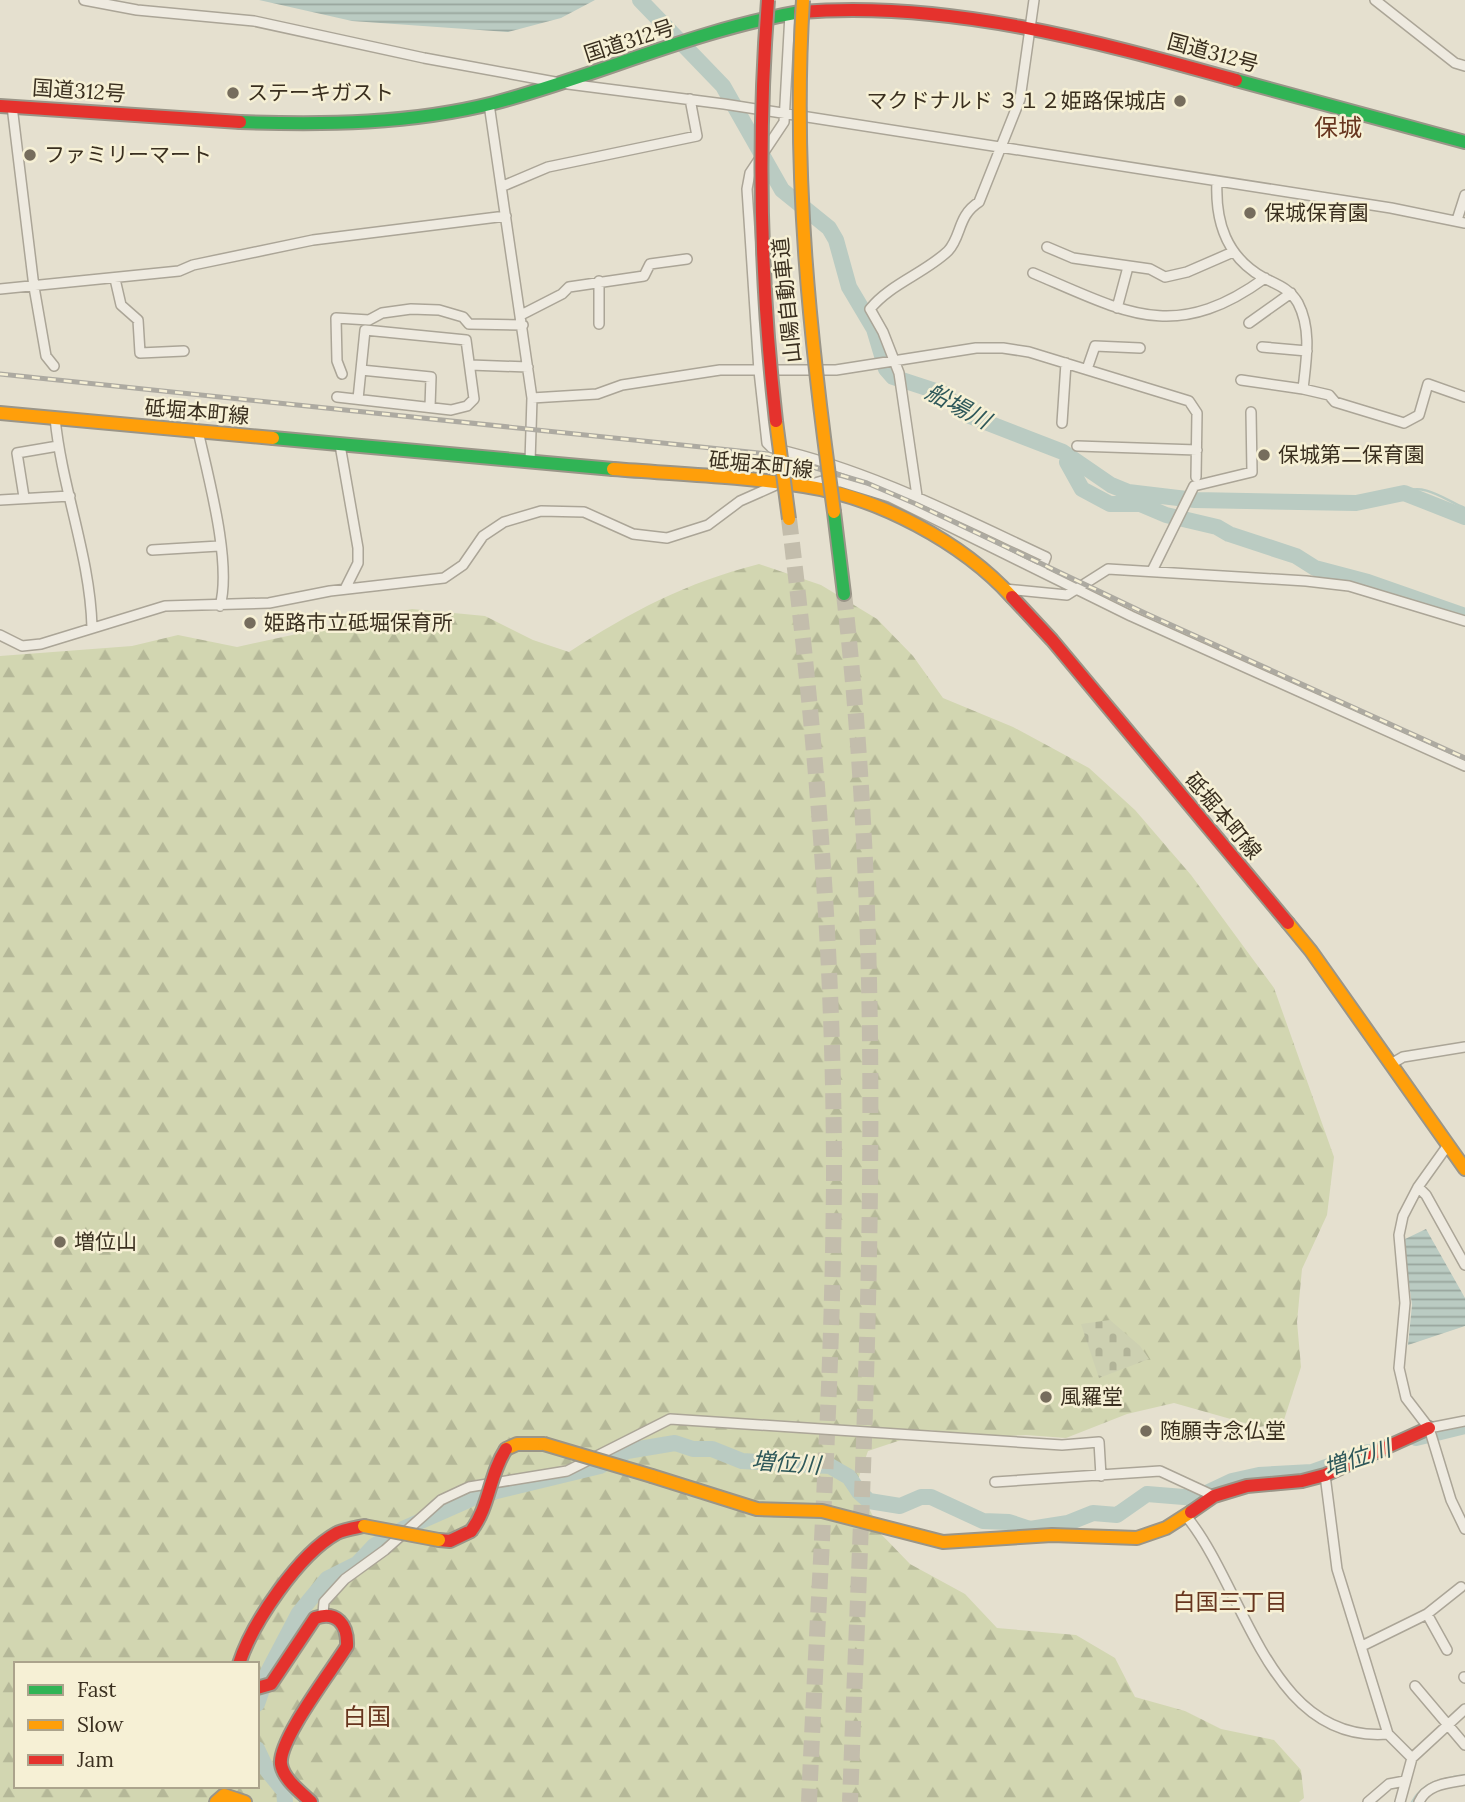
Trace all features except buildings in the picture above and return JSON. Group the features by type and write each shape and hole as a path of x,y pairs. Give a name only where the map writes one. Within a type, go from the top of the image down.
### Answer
{"main road":[{"name":"山陽自動車道","path":"768,0 759,139 763,292 789,519"},
{"name":"山陽自動車道","path":"803,0 797,98 799,223 813,366 844,594"},
{"name":"国道312号","path":"6,106 312,124 412,118 489,104 563,83 692,40 819,4 921,5 981,12 1031,24 1465,142"},
{"name":"砥堀本町線","path":"0,413 805,486 855,499 928,531 976,563 1006,589 1052,639 1311,951 1465,1169"},
{"path":"240,1662 253,1632 302,1565 334,1535 364,1526 450,1541 471,1531 485,1511 496,1467 506,1450 517,1444 544,1444 757,1509 822,1511 943,1542 1052,1535 1137,1538 1153,1534 1186,1516 1214,1496 1247,1486 1302,1481 1325,1475 1429,1428"},
{"path":"259,1687 271,1684 307,1625 323,1613 338,1617 345,1625 348,1634 347,1646 295,1726 281,1754 280,1763 311,1802"},
{"path":"216,1802 224,1796 245,1802"}],"street":[{"path":"84,0 137,10 254,21 424,58 563,83 724,104 1461,221 1465,195"},
{"path":"917,496 899,373 883,332 870,309 949,250 968,209 979,202 1020,99 1034,0"},
{"path":"1375,0 1455,63 1465,66"},
{"path":"790,14 785,114 772,142 750,173 747,189 759,371 767,443 772,448 846,468 917,496 1046,557 1041,570"},
{"path":"503,186 548,167 697,136 690,99"},
{"path":"489,104 532,398 530,462"},
{"path":"6,106 34,287 47,356 54,366"},
{"path":"1217,181 1219,221 1233,252 1265,278 1291,293 1304,319 1307,351 1303,389"},
{"path":"0,289 179,271 193,265 313,240 506,216"},
{"path":"1047,247 1073,258 1150,269 1170,276 1233,252"},
{"path":"342,374 337,361 335,318 369,320 382,313 427,309 463,317 469,324 522,320 569,287 644,276 650,264 687,259"},
{"path":"1117,308 1128,267"},
{"path":"1033,273 1117,308 1150,317 1184,317 1237,299 1265,278"},
{"path":"116,279 121,305 138,320 140,354 184,351"},
{"path":"599,281 599,324"},
{"path":"1250,323 1291,293"},
{"path":"337,397 451,410 467,406 474,399 466,340 365,330 358,399"},
{"path":"1087,369 1095,346 1140,348"},
{"path":"1262,347 1307,351"},
{"path":"532,398 597,394 622,386 720,370 836,370 892,360 1003,348 1066,363 1189,401 1197,413 1195,482 1152,571"},
{"path":"1062,423 1066,363"},
{"path":"470,365 528,367"},
{"path":"361,370 431,377 430,407"},
{"path":"1241,380 1329,395 1335,401 1404,423 1419,415 1428,384 1465,397"},
{"path":"1195,482 1251,471 1251,412"},
{"path":"55,418 58,446 91,590 92,627"},
{"path":"198,431 214,500 225,590 220,606"},
{"path":"340,444 358,548 358,563 345,589"},
{"path":"24,497 17,453 58,446"},
{"path":"1077,446 1197,450"},
{"path":"805,486 831,481 878,493 1131,616 1465,766"},
{"path":"0,635 22,646 41,644 165,606 269,603 345,589 444,578 463,565 483,537 504,522 541,511 584,512 633,534 667,538 708,526 740,501 776,485"},
{"path":"0,500 69,496"},
{"path":"152,550 219,546"},
{"path":"1006,589 1067,595 1075,587 1108,569 1152,571 1349,586 1465,621"},
{"path":"1391,1064 1403,1057 1465,1047"},
{"path":"1448,1146 1418,1187 1404,1216 1399,1235 1405,1303 1399,1367 1406,1398 1429,1428 1451,1500 1465,1529"},
{"path":"1418,1187 1426,1195 1465,1265"},
{"path":"323,1613 324,1602 345,1579 385,1550 441,1500 469,1487 567,1471 670,1419 1062,1445 1099,1442 1101,1476"},
{"path":"1429,1428 1465,1421"},
{"path":"995,1482 1160,1471 1214,1496"},
{"path":"1325,1475 1337,1569 1388,1734 1412,1758"},
{"path":"1186,1516 1269,1663 1310,1710 1338,1729 1375,1735 1388,1734"},
{"path":"1362,1646 1427,1614 1461,1587"},
{"path":"1427,1614 1447,1650"},
{"path":"1415,1686 1465,1745"},
{"path":"1400,1802 1412,1758 1426,1748 1447,1723 1465,1709"},
{"path":"1419,1802 1422,1796 1438,1785 1465,1780"},
{"path":"1368,1802 1389,1784 1405,1781"}],"green space":[{"path":"759,564 821,585 877,619 913,656 943,698 1013,727 1089,768 1135,810 1191,875 1274,988 1334,1157 1327,1215 1302,1269 1297,1322 1301,1367 1283,1423 1259,1427 1174,1403 1127,1414 1066,1438 1026,1435 969,1438 931,1430 868,1451 857,1482 881,1534 910,1564 965,1594 997,1628 1076,1635 1115,1658 1135,1697 1185,1711 1221,1729 1274,1740 1301,1770 1304,1798 1299,1802 0,1802 0,656 132,646 178,635 237,647 412,609 485,616 533,640 569,652 660,600 707,580"},
{"path":"1110,1320 1140,1346 1149,1359 1099,1378 1081,1324"}],"shaded area":[{"path":"259,0 595,0 561,18 508,32 352,21"},
{"path":"1426,1229 1465,1298 1465,1326 1408,1345 1412,1305 1403,1240"}],"waterway":[{"name":"船場川","path":"640,0 723,86 782,190 829,228 836,240 849,287 874,329 886,369 893,377 942,393 970,416 1063,452 1111,485 1128,492 1195,500 1356,503 1404,493 1465,517"},
{"path":"1067,462 1082,489 1110,504 1140,504 1166,515 1217,527 1229,534 1296,556 1315,568 1368,582 1465,616"},
{"path":"1404,493 1419,489 1465,508"},
{"name":"増位川","path":"1416,1438 1465,1426"},
{"name":"増位川","path":"259,1698 268,1672 299,1613 327,1579 357,1564 374,1546 405,1528 480,1495 600,1466 627,1451 675,1443 693,1449 712,1449 742,1461 830,1466 849,1477 869,1501 900,1506 921,1497 931,1497 983,1521 1009,1522 1030,1529 1068,1523 1093,1513 1117,1515 1147,1494 1196,1498 1232,1481 1259,1475 1312,1472 1368,1452"},
{"name":"増位川","path":"259,1753 267,1770 284,1791 285,1802"},
{"path":"1412,1802 1428,1785 1465,1775"}],"tunnel":[{"path":"789,519 822,847 833,1094 831,1332 809,1802"},
{"path":"844,594 858,745 870,1047 867,1349 850,1802"}],"railway":[{"path":"0,374 768,454 867,483 916,504 1147,614 1465,758"}],"traffic: fast":[{"path":"240,122 368,122 463,110 532,92 722,30 800,12"},
{"path":"1236,80 1465,142"},
{"path":"273,438 613,469"},
{"path":"834,512 844,594"}],"traffic: slow":[{"path":"803,0 800,129 805,257 817,384 834,512"},
{"path":"0,413 273,438"},
{"path":"776,421 789,519"},
{"path":"613,469 804,486 860,500 889,511 943,541 969,558 1012,597"},
{"path":"1288,923 1311,951 1465,1169"},
{"path":"506,1449 517,1444 544,1444"},
{"path":"544,1444 652,1476"},
{"path":"652,1476 757,1509 822,1511 943,1542 1052,1535 1137,1538 1166,1528 1191,1512"},
{"path":"364,1526 439,1540"},
{"path":"216,1802 224,1795 245,1802"}],"traffic: jam":[{"path":"768,0 762,106 762,211 766,316 776,421"},
{"path":"800,12 911,12 966,18 1075,38 1236,80"},
{"path":"0,106 240,122"},
{"path":"1012,597 1052,640 1288,923"},
{"path":"1191,1512 1214,1496 1247,1486 1302,1481 1325,1475 1429,1428"},
{"path":"471,1531 482,1511 496,1469 506,1449"},
{"path":"240,1662 254,1629 266,1610 307,1557 337,1533 364,1526"},
{"path":"439,1540 450,1541 471,1531"},
{"path":"259,1687 271,1684 315,1618 329,1616 340,1621 346,1632 347,1646 297,1722 282,1753 282,1770 311,1802"}],"place":[{"name":"ステーキガスト","path":"233,93"},
{"name":"マクドナルド ３１２姫路保城店","path":"1180,101"},
{"name":"ファミリーマート","path":"30,155"},
{"name":"保城保育園","path":"1250,213"},
{"name":"保城第二保育園","path":"1264,455"},
{"name":"姫路市立砥堀保育所","path":"250,623"},
{"name":"増位山","path":"60,1242"},
{"name":"風羅堂","path":"1046,1397"},
{"name":"随願寺念仏堂","path":"1146,1431"}],"district":[{"name":"保城","path":"1338,128"},
{"name":"白国三丁目","path":"1230,1602"},
{"name":"白国","path":"367,1717"}]}
